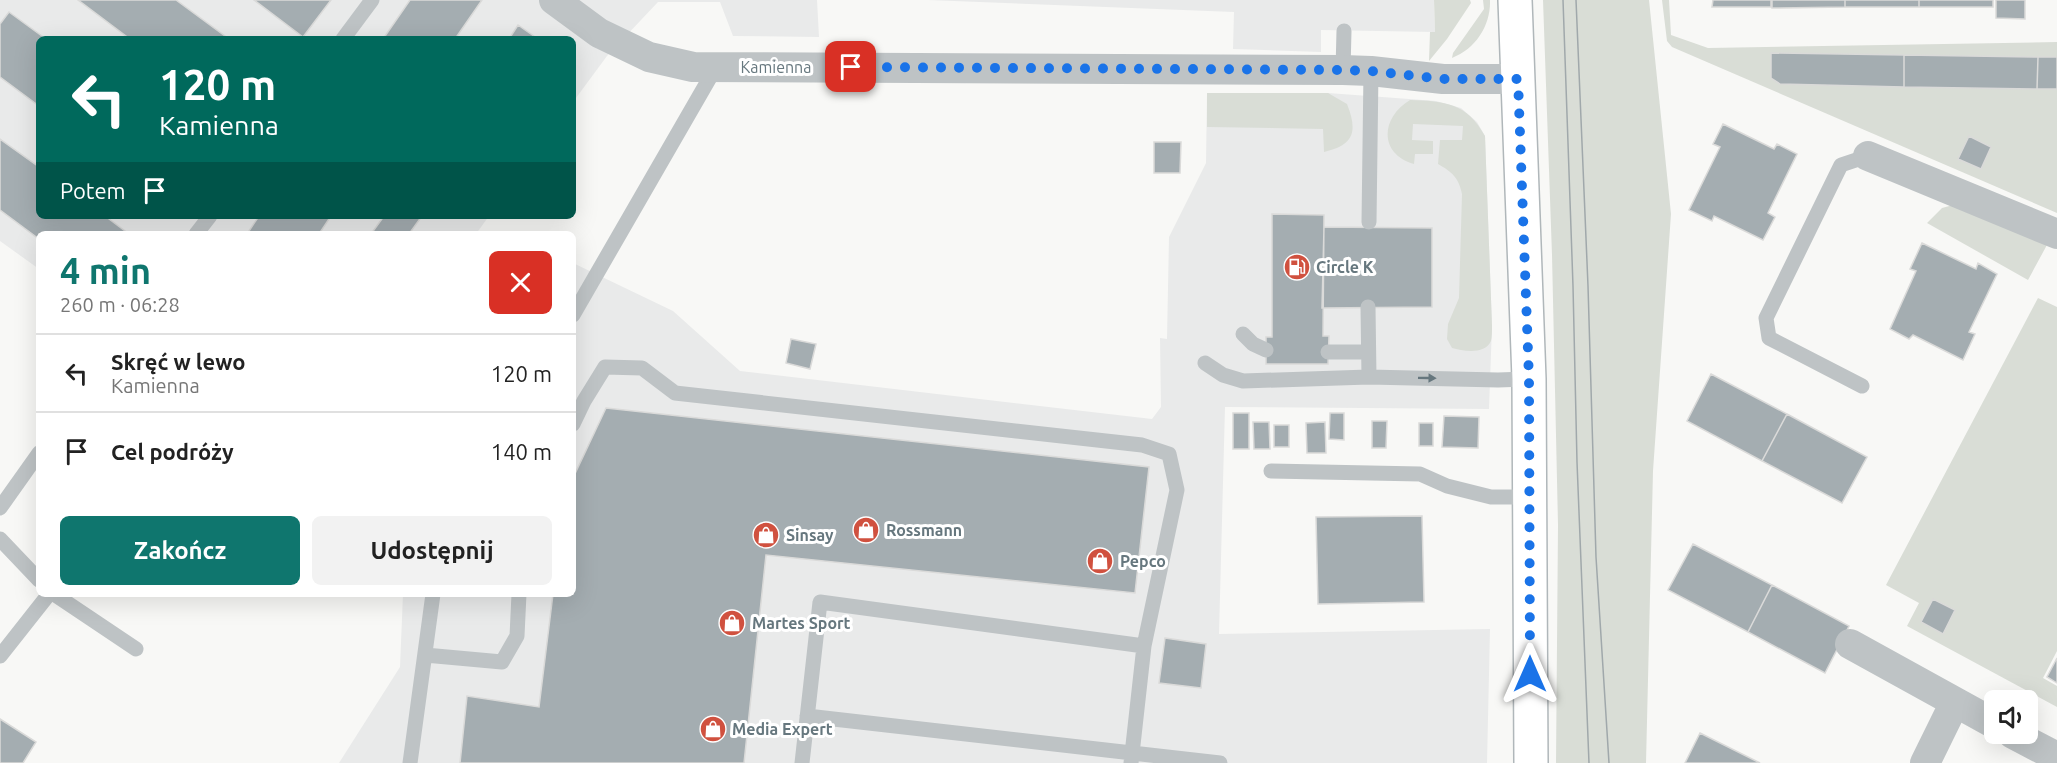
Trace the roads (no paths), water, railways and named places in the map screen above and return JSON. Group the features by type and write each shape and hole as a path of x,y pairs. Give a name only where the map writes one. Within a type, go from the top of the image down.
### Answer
{"main road":[{"path":"1515,0 1529,379 1531,763"}],"street":[{"name":"Kamienna","path":"554,0 600,33 649,57 693,67 1357,71 1443,79 1518,79"},
{"path":"1868,156 2057,234"},
{"path":"1850,644 1984,718"},
{"path":"1925,763 1955,702"},
{"path":"2031,744 2057,758"}],"lane":[{"path":"345,36 372,0"},
{"path":"1344,31 1357,71 1369,222"},
{"path":"576,310 716,67"},
{"path":"1862,386 1769,338 1766,318 1841,165 1868,156"},
{"path":"198,231 208,219"},
{"path":"1368,307 1369,377"},
{"path":"1243,334 1253,344 1266,350"},
{"path":"1328,352 1368,352"},
{"path":"1205,363 1222,375 1243,381 1369,377 1529,379"},
{"path":"576,418 605,368 642,368 675,393 1142,445 1169,454 1177,490 1144,646 1132,758"},
{"path":"0,508 36,457"},
{"path":"1271,471 1420,474 1447,486 1491,498 1529,497"},
{"path":"0,539 36,577"},
{"path":"0,656 46,597"},
{"path":"58,597 136,649"},
{"path":"410,763 433,597"},
{"path":"425,655 502,662 517,636 519,597"},
{"path":"801,763 820,602 1144,646"},
{"path":"807,716 1132,758 1220,763"}],"tram line":[{"path":"1563,0 1589,763"},
{"path":"1576,0 1596,557 1609,763"}],"place":[{"name":"Circle K","path":"1297,267"},
{"name":"Rossmann","path":"866,530"},
{"name":"Sinsay","path":"766,535"},
{"name":"Pepco","path":"1100,561"},
{"name":"Martes Sport","path":"732,623"},
{"name":"Media Expert","path":"713,729"}]}
